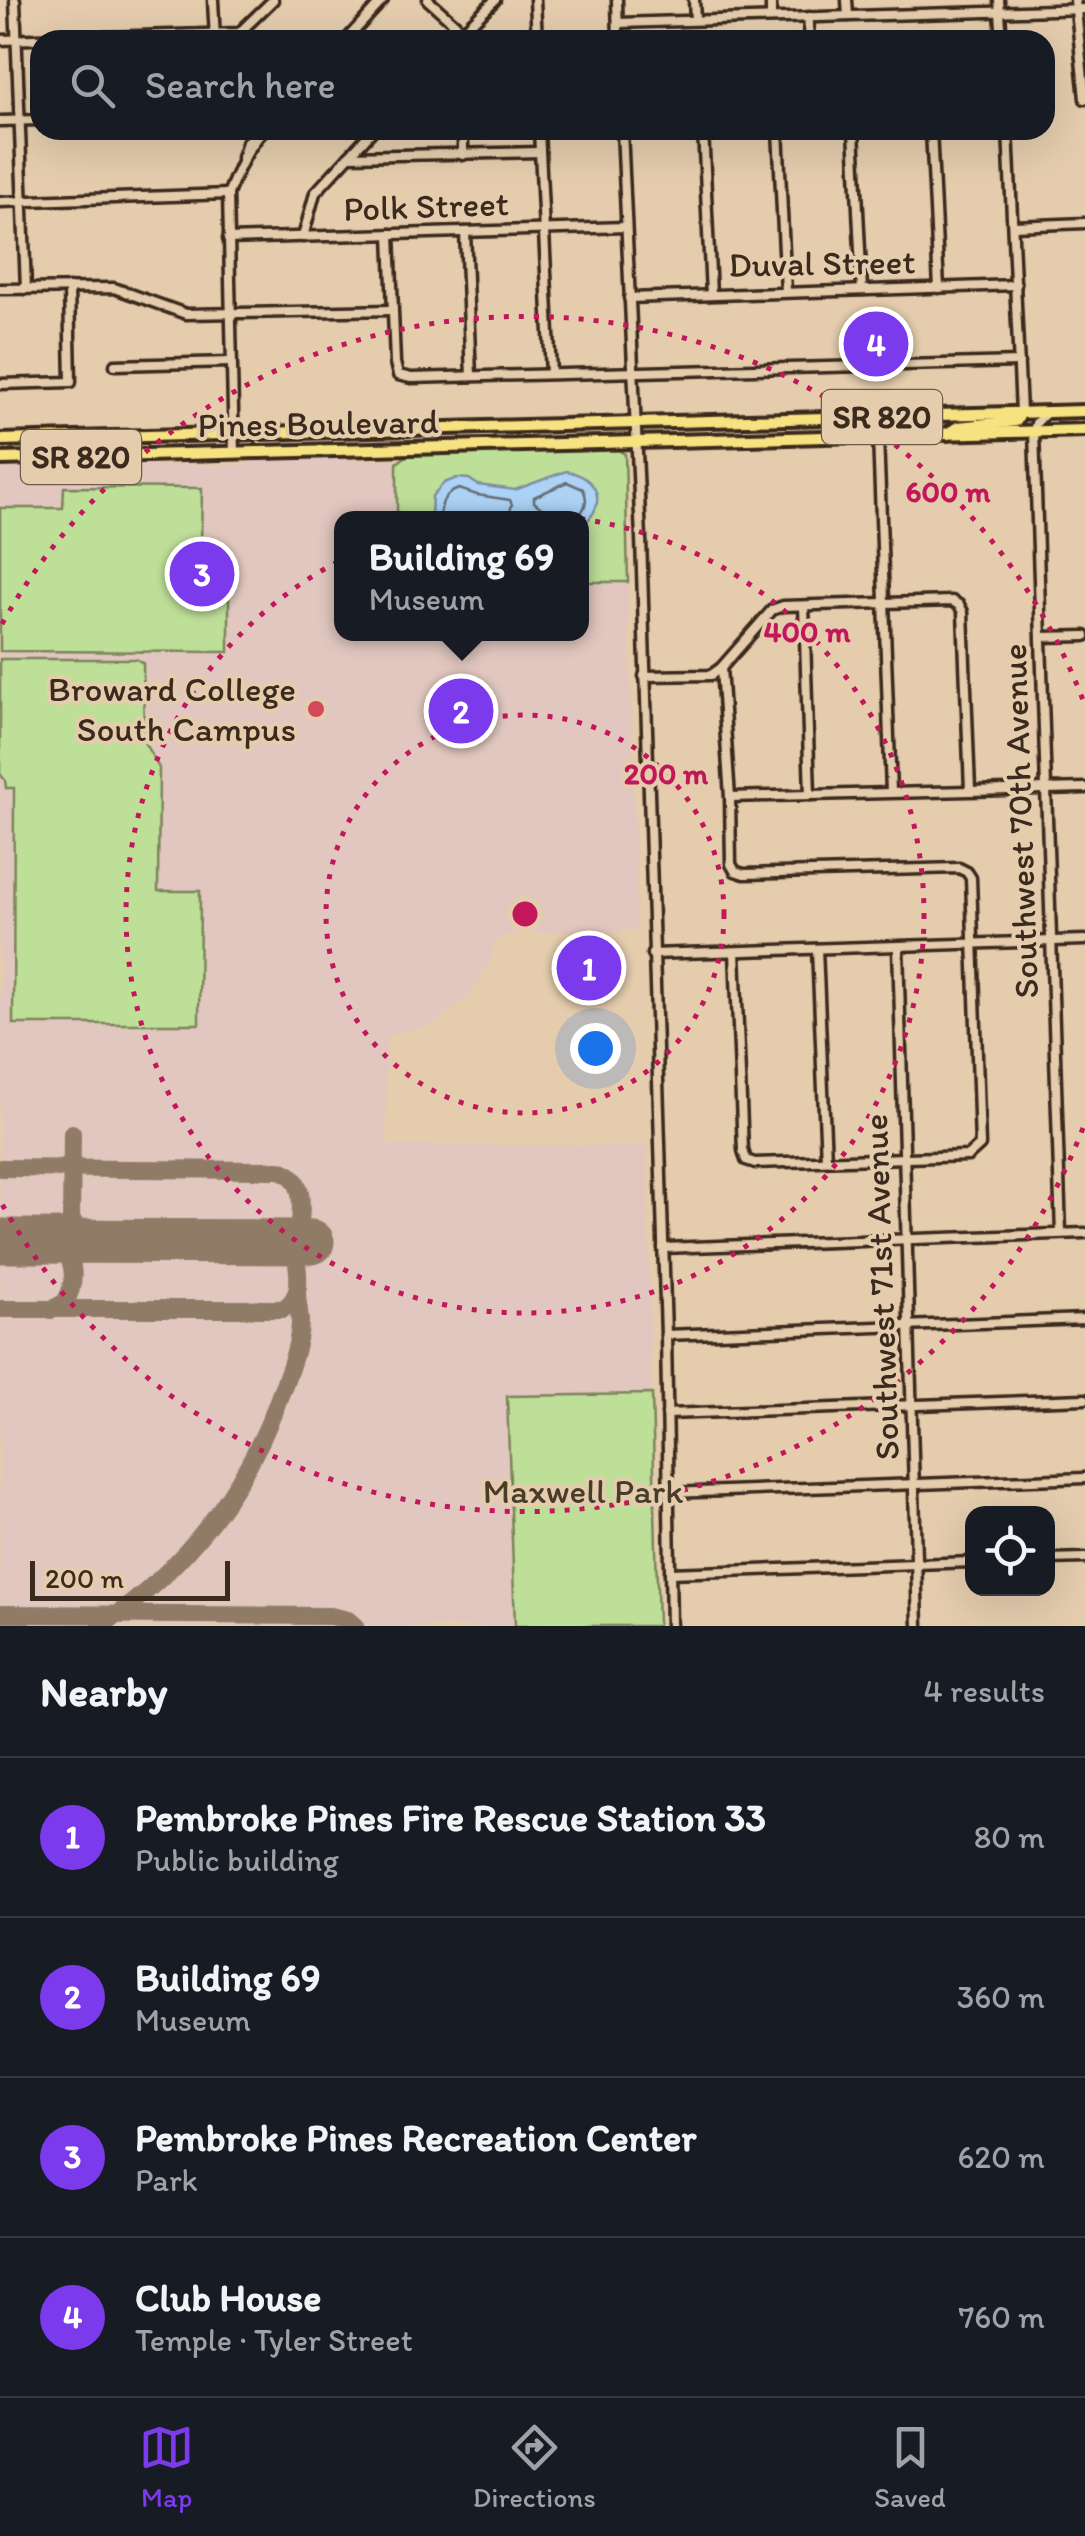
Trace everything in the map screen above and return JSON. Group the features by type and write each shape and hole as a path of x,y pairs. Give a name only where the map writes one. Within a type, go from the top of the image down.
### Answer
{"highway":[{"name":"SR 820","path":"636,424 1085,410"},
{"path":"946,434 970,424 1016,421 1020,412"},
{"path":"829,438 830,430 840,424 890,422 893,417"},
{"name":"Pines Boulevard","path":"0,440 636,424"},
{"path":"392,449 405,430"},
{"name":"SR 820","path":"637,442 1085,430"},
{"name":"Pines Boulevard","path":"0,459 637,442"}],"street":[{"path":"15,0 26,289"},
{"path":"214,0 215,30"},
{"path":"243,30 273,0"},
{"path":"356,30 383,0"},
{"path":"428,0 456,30"},
{"path":"468,30 496,0"},
{"path":"536,0 537,30"},
{"path":"617,0 618,30"},
{"path":"694,0 695,20"},
{"path":"771,0 771,18"},
{"path":"847,0 848,16"},
{"path":"923,0 924,14"},
{"path":"1000,0 1001,30"},
{"path":"618,24 1079,6 1085,99"},
{"path":"808,30 809,17"},
{"path":"0,40 30,40"},
{"path":"0,121 30,120"},
{"path":"242,162 246,140"},
{"path":"234,453 228,194 255,140"},
{"path":"303,236 315,193 364,140"},
{"path":"463,140 463,155"},
{"path":"539,140 550,374"},
{"path":"622,140 637,442 666,1334 671,1626"},
{"path":"703,140 711,294"},
{"path":"778,140 786,292"},
{"path":"854,140 862,290"},
{"path":"932,140 939,288"},
{"path":"1009,140 1020,412"},
{"path":"349,156 540,152"},
{"path":"0,202 228,194"},
{"path":"1014,226 1085,222"},
{"name":"Polk Street","path":"228,238 626,227"},
{"path":"465,232 471,376"},
{"path":"390,234 396,363 398,374 411,378 1019,362"},
{"name":"Duval Street","path":"630,298 1016,285"},
{"path":"0,384 71,382 69,288"},
{"path":"0,290 114,288 186,314 392,310"},
{"path":"115,364 232,362"},
{"path":"1034,432 1036,423 1047,412"},
{"name":"Southwest 70th Avenue","path":"1034,432 1061,1233"},
{"path":"878,436 891,792"},
{"path":"644,676 711,675 722,668 772,610 783,606 952,601 963,612 970,790"},
{"path":"804,606 810,795"},
{"path":"1042,637 1085,636"},
{"path":"722,668 731,864 735,870 744,874 958,868 971,878 980,1144 975,1151 968,1156 755,1163 746,1160 735,952"},
{"path":"730,797 1085,788"},
{"path":"652,954 1085,940"},
{"name":"Southwest 71st Avenue","path":"898,947 918,1626"},
{"path":"817,949 826,1160"},
{"path":"663,1248 1085,1233"},
{"path":"666,1334 1085,1319"},
{"path":"667,1414 1085,1398"},
{"path":"668,1493 1085,1478"},
{"path":"1055,1559 1085,1558"},
{"path":"670,1573 965,1562"}],"shaded area":[{"path":"618,450 624,455 637,930 508,933 494,942 489,964 469,996 433,1024 386,1037 386,1145 647,1146 651,1396 517,1626 0,1626 0,466 142,462 241,465 283,459 398,461 410,455"}],"green space":[{"path":"618,450 625,454 628,582 589,582 589,511 397,511 397,463 408,455"},
{"path":"64,487 202,488 201,542 212,543 213,554 221,554 218,584 229,584 229,652 0,651 0,508 63,508"},
{"path":"0,659 136,659 143,663 144,742 159,768 158,891 200,891 199,1024 13,1024 14,788 6,788 0,774"},
{"name":"Maxwell Park","path":"652,1394 658,1626 515,1626 507,1396"}],"water":[{"path":"566,471 586,479 593,486 597,501 589,519 589,511 431,511 432,496 444,483 457,478 515,490"}],"taxiway":[{"path":"51,1310 65,1302 73,1277 67,1253 54,1242 65,1235 71,1223 72,1133"},
{"path":"0,1168 279,1170 297,1184 301,1206 295,1245 298,1288 283,1309 0,1309"},
{"path":"71,1263 77,1250 89,1242 76,1232 72,1219"},
{"path":"101,1626 132,1603 187,1551 211,1523 251,1460 268,1426 296,1348 300,1323 297,1292"},
{"path":"0,1614 331,1616 355,1626"}],"runway":[{"path":"0,1241 312,1242"}],"place":[{"name":"Club House","path":"876,344"},
{"name":"Pembroke Pines Recreation Center","path":"202,574"},
{"name":"Broward College South Campus","path":"316,709"},
{"name":"Building 69","path":"461,711"},
{"name":"Pembroke Pines Fire Rescue Station 33","path":"589,968"}]}
